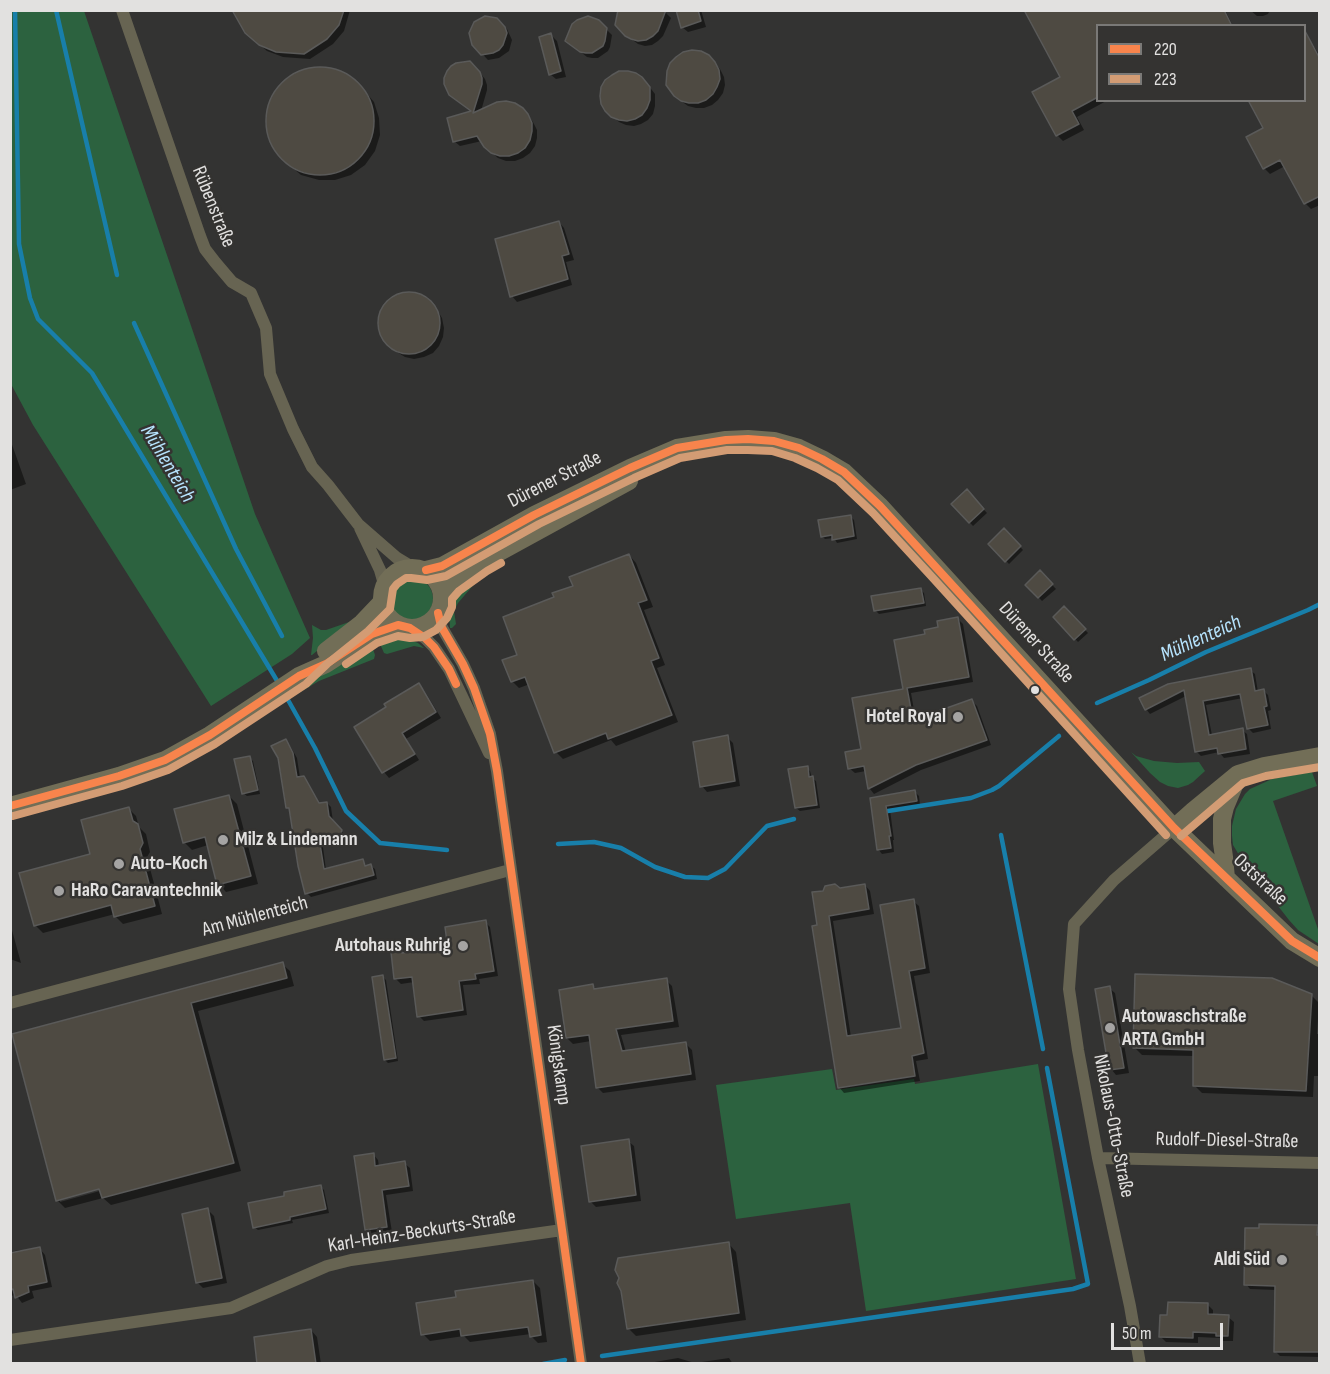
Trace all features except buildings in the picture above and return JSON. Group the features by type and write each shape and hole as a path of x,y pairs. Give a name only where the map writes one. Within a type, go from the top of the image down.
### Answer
{"main road":[{"name":"Dürener Straße","path":"419,569 442,566 534,515 630,468 677,448 709,442 748,439 774,441 798,448 844,472 880,506 1174,828"},
{"name":"Dürener Straße","path":"442,595 452,583 481,562 570,513 709,442"},
{"path":"10,806 119,776 165,760 210,735 296,679 326,664 372,634 404,627 421,627 438,613 442,604 442,595 440,585 434,577 419,569 403,568 395,572 384,584 381,594 381,603 387,616 404,627"},
{"path":"296,679 320,656 362,623 381,603"},
{"path":"1174,828 1238,774 1264,766 1320,756"},
{"path":"1226,878 1221,837 1222,819 1238,774"},
{"name":"Oststraße","path":"1174,828 1292,941 1320,958"}],"street":[{"name":"Rübenstraße","path":"122,10 205,249 232,282 251,293 266,328 270,374 293,429 312,467 358,524 378,564 384,584"},
{"name":"Rübenstraße","path":"358,524 397,558 419,569"},
{"name":"Königskamp","path":"438,613 441,626 474,688 490,734 581,1364"},
{"name":"Königskamp","path":"404,627 425,638 434,646 448,669 496,771"},
{"name":"Nikolaus-Otto-Straße","path":"1140,1364 1098,1158 1069,989 1074,924 1114,880 1174,828"},
{"name":"Am Mühlenteich","path":"10,1003 510,870"},
{"name":"Rudolf-Diesel-Straße","path":"1098,1158 1320,1163"},
{"name":"Karl-Heinz-Beckurts-Straße","path":"10,1340 231,1308 327,1266 351,1260 562,1230"}],"green space":[{"path":"10,11 84,11 255,514 310,638 292,654 211,706 33,425 11,384"},
{"path":"494,561 458,603 454,611 456,624 450,628 449,612 455,594 463,582"},
{"path":"411,577 420,578 427,583 432,590 432,608 427,615 420,620 411,621 402,620 395,615 390,608 389,599 390,590 395,583 402,578"},
{"path":"355,620 311,655 312,625 326,630"},
{"path":"381,638 408,639 424,648 414,646 384,653 380,644"},
{"path":"371,643 374,659 319,681 297,694 293,690"},
{"path":"1131,752 1136,756 1154,761 1199,762 1205,771 1188,785 1178,788 1168,786 1150,773"},
{"path":"1312,772 1317,786 1273,801 1319,932 1319,944 1298,930 1289,920 1242,860 1233,845 1232,836 1236,809 1250,789 1272,779"},
{"path":"1038,1064 1076,1279 866,1311 850,1203 736,1219 716,1085 832,1069 836,1090 914,1079 915,1084"}],"waterway":[{"name":"Mühlenteich","path":"15,10 19,244 30,298 38,319 92,373 279,684"},
{"path":"56,10 117,275"},
{"path":"134,323 236,549 282,636"},
{"name":"Mühlenteich","path":"1097,703 1206,652 1320,604"},
{"name":"Mühlenteich","path":"283,691 315,748 346,811 380,843 447,850"},
{"name":"Mühlenteich","path":"888,811 971,798 992,790 1059,736"},
{"name":"Mühlenteich","path":"558,844 594,842 621,848 655,867 685,877 708,878 725,869 767,826 794,819"},
{"path":"1001,835 1043,1049"},
{"path":"602,1356 1073,1289 1088,1284 1047,1068"},
{"path":"543,1364 565,1360"}],"transit line":[{"name":"220","path":"426,570 442,566 534,515 630,468 677,448 748,439 774,441 799,448 844,472 880,506 1174,828 1292,941 1320,958"},
{"name":"223","path":"13,816 122,786 168,770 215,744 306,684 368,631 390,609 393,589 406,578 427,580 446,576 539,524 680,458 727,450 748,450 772,451 795,458 838,480 873,513 1166,835"},
{"name":"223","path":"346,664 377,643 398,636 423,637 436,630 447,618 452,607 452,599 459,591 501,563"},
{"name":"220","path":"438,613 441,626 474,688 490,734 581,1364"},
{"name":"220","path":"10,806 119,776 165,760 210,735 299,676 326,664 372,634 398,625 410,628 434,647 456,684"},
{"name":"223","path":"1181,836 1243,783 1266,776 1320,767"}],"place":[{"name":"Hotel Royal","path":"958,717"},
{"name":"Milz & Lindemann","path":"223,840"},
{"name":"Auto-Koch","path":"119,864"},
{"name":"HaRo Caravantechnik","path":"59,891"},
{"name":"Autohaus Ruhrig","path":"463,946"},
{"name":"Autowaschstraße ARTA GmbH","path":"1110,1028"},
{"name":"Aldi Süd","path":"1282,1260"}]}
